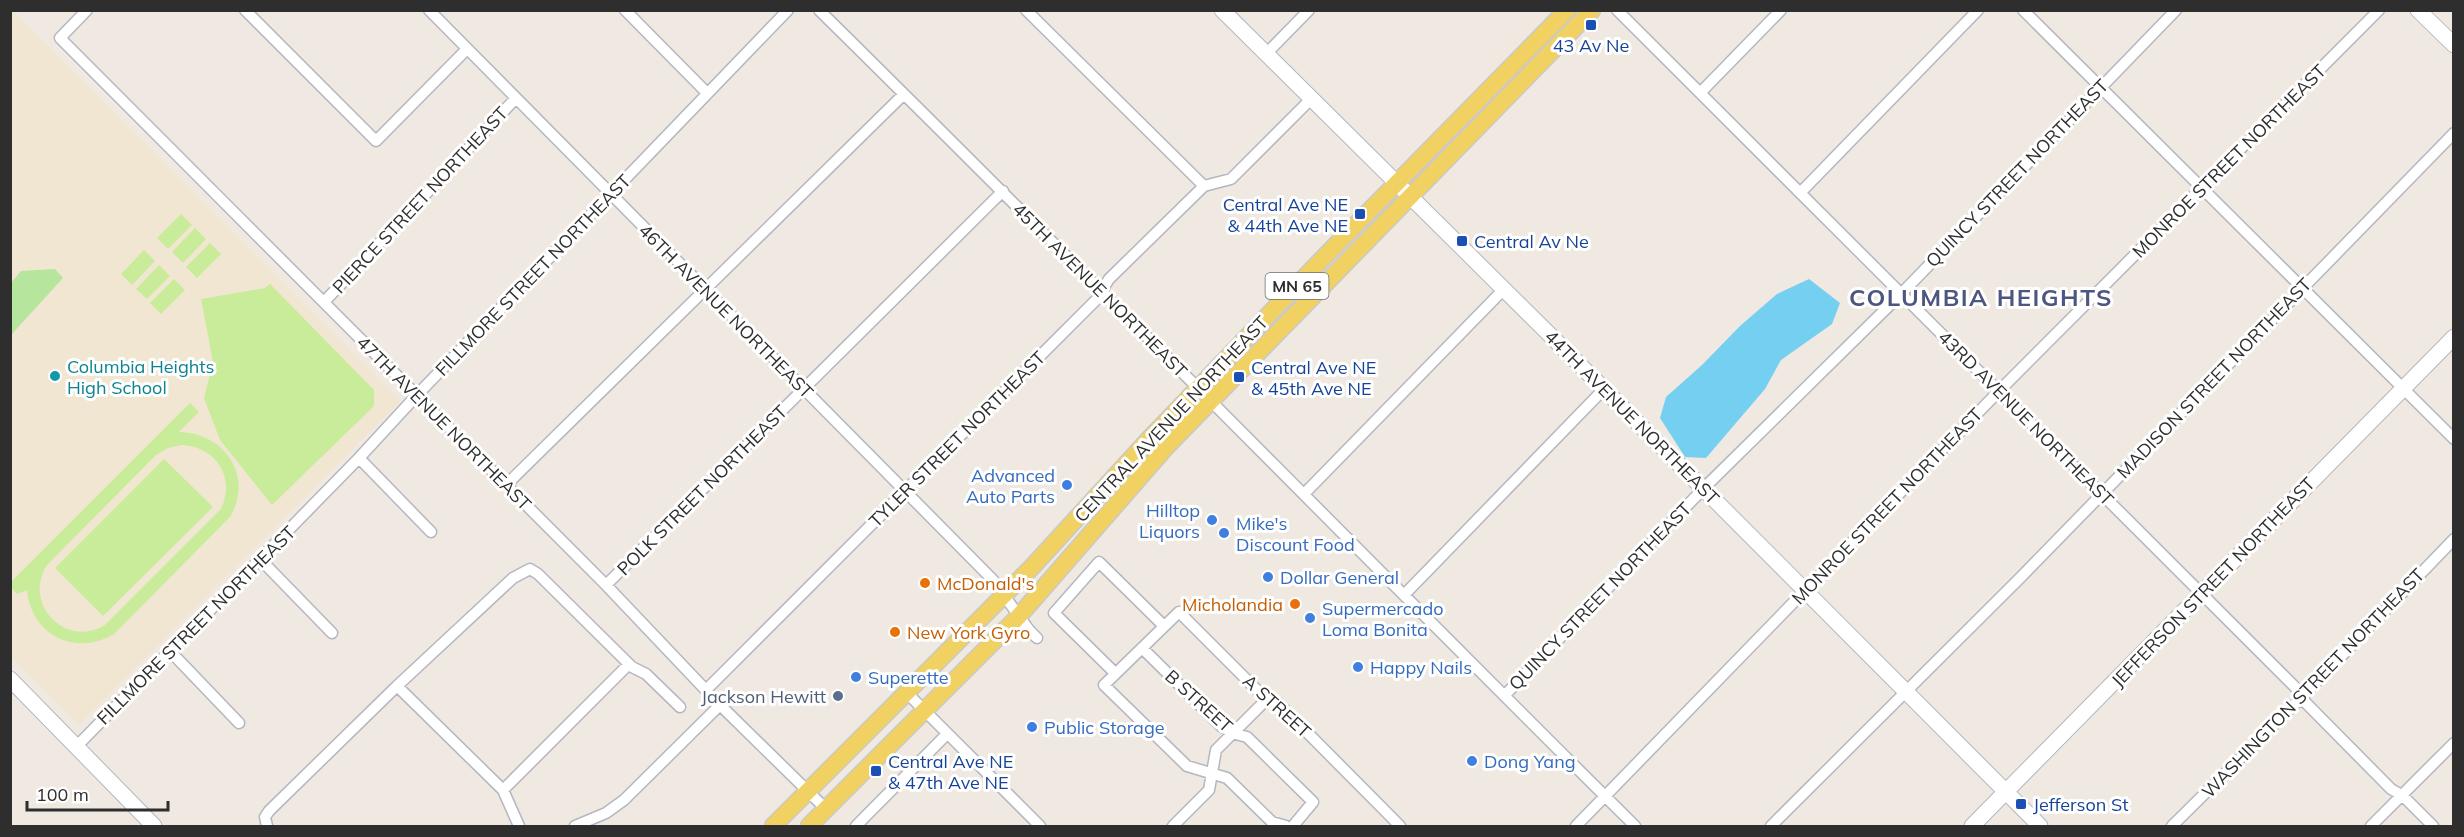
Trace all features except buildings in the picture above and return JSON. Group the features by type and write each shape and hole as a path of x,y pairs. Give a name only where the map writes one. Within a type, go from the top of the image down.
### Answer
{"main road":[{"name":"CENTRAL AVENUE NORTHEAST","path":"809,826 1019,616 1167,446 1204,395 1397,183 1567,10"},
{"name":"CENTRAL AVENUE NORTHEAST","path":"773,826 1204,395 1411,198 1592,10"}],"street":[{"name":"47TH AVENUE NORTHEAST","path":"87,10 60,38 606,585 720,705 826,809"},
{"path":"245,10 376,141 468,49"},
{"name":"46TH AVENUE NORTHEAST","path":"429,10 993,580 1037,638"},
{"path":"625,10 707,93"},
{"name":"FILLMORE STREET NORTHEAST","path":"77,746 359,459 417,395 788,10"},
{"name":"45TH AVENUE NORTHEAST","path":"819,10 1003,191 1635,826"},
{"path":"1026,10 1204,186 1231,178 1311,99"},
{"name":"44TH AVENUE NORTHEAST","path":"1222,10 1704,488 2040,826"},
{"path":"1266,54 1309,10"},
{"name":"43RD AVENUE NORTHEAST","path":"1617,10 2296,687 2301,698 2391,789 2403,796 2433,826"},
{"path":"1700,93 1781,10"},
{"path":"1800,193 1978,10"},
{"path":"2023,10 2454,439"},
{"name":"QUINCY STREET NORTHEAST","path":"1505,695 1704,488 1901,294 2176,10"},
{"name":"MONROE STREET NORTHEAST","path":"1576,826 1999,391 2379,10"},
{"path":"2418,10 2454,45"},
{"path":"506,485 903,95"},
{"name":"PIERCE STREET NORTHEAST","path":"324,302 516,98"},
{"name":"MADISON STREET NORTHEAST","path":"1771,826 1906,692 2454,133"},
{"name":"TYLER STREET NORTHEAST","path":"706,690 1097,299 1108,279 1204,186"},
{"name":"POLK STREET NORTHEAST","path":"606,585 1003,191"},
{"path":"1304,494 1504,289"},
{"name":"JEFFERSON STREET NORTHEAST","path":"1972,826 2454,337"},
{"path":"1404,595 1603,390"},
{"path":"359,459 431,532"},
{"name":"WASHINGTON STREET NORTHEAST","path":"2172,826 2301,698 2454,539"},
{"path":"260,559 332,633"},
{"path":"1115,673 1054,613 1099,562 1164,626 1104,685 1186,766 1227,778 1272,822 1286,826"},
{"path":"267,826 265,817 269,811 397,686 513,578 530,569 629,664 646,674 680,707"},
{"name":"A STREET","path":"1164,626 1179,612 1262,695 1278,703 1400,826"},
{"name":"B STREET","path":"1142,648 1221,726 1232,734 1247,737 1313,802 1293,826"},
{"path":"169,650 240,723"},
{"path":"503,790 629,664"},
{"path":"10,679 154,826"},
{"path":"397,686 503,790 519,826"},
{"path":"907,693 1040,826"},
{"path":"1178,825 1209,790 1216,750 1268,698"},
{"path":"574,826 606,813 624,800 720,705"},
{"path":"856,826 947,735"},
{"path":"2372,826 2454,743"}],"shaded area":[{"path":"10,11 13,11 401,401 79,725 11,657"}],"green space":[{"path":"181,214 192,225 168,249 157,238"},
{"path":"195,228 206,239 183,263 172,252"},
{"path":"210,243 221,254 197,278 186,267"},
{"path":"144,250 155,261 132,285 121,274"},
{"path":"159,265 170,276 147,299 136,289"},
{"path":"55,269 63,278 11,335 11,283 21,271"},
{"path":"174,279 185,290 161,314 150,303"},
{"path":"270,284 374,390 374,406 272,505 220,440 204,398 213,362 201,299 265,288"},
{"path":"190,403 199,412 179,432 195,434 210,440 222,449 237,472 239,487 237,502 230,517 114,634 99,641 85,643 57,638 37,619 30,606 27,590 17,594 11,587 11,582","holes":["182,445 205,451 213,458 224,475 226,486 221,509 105,625 90,631 76,631 63,627 52,619 44,607 40,594 41,580 47,565 156,455 168,448"]},
{"path":"164,459 213,507 103,616 55,568"}],"water":[{"path":"1809,279 1840,303 1832,324 1781,360 1765,389 1706,458 1685,457 1660,418 1666,397 1777,294"}],"place":[{"name":"43 Av Ne","path":"1591,25"},
{"name":"Central Ave NE & 44th Ave NE","path":"1360,214"},
{"name":"Central Av Ne","path":"1462,241"},
{"name":"Columbia Heights High School","path":"55,376"},
{"name":"Central Ave NE & 45th Ave NE","path":"1239,377"},
{"name":"Advanced Auto Parts","path":"1067,485"},
{"name":"Hilltop Liquors","path":"1212,520"},
{"name":"Mike's Discount Food","path":"1224,533"},
{"name":"Dollar General","path":"1268,577"},
{"name":"McDonald's","path":"925,583"},
{"name":"Micholandia","path":"1295,604"},
{"name":"Supermercado Loma Bonita","path":"1310,618"},
{"name":"New York Gyro","path":"895,632"},
{"name":"Happy Nails","path":"1358,667"},
{"name":"Superette","path":"856,677"},
{"name":"Jackson Hewitt","path":"838,696"},
{"name":"Public Storage","path":"1032,727"},
{"name":"Dong Yang","path":"1472,761"},
{"name":"Central Ave NE & 47th Ave NE","path":"876,771"},
{"name":"Jefferson St","path":"2021,804"}],"district":[{"name":"COLUMBIA HEIGHTS","path":"1981,297"}]}
